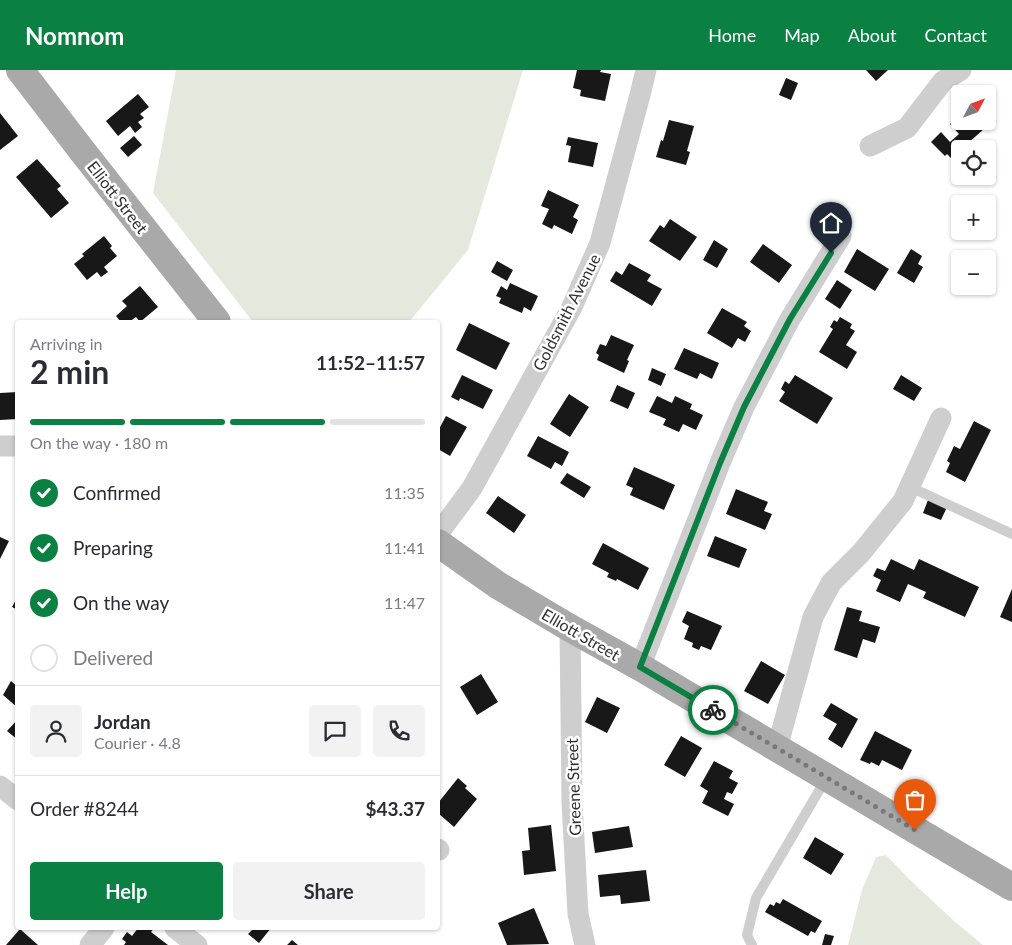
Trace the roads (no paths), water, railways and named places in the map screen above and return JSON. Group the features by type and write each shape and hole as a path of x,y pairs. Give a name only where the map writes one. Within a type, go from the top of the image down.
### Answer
{"main road":[{"name":"Elliott Street","path":"20,70 215,320"},
{"name":"Elliott Street","path":"440,544 499,586 1012,887"}],"street":[{"name":"Goldsmith Avenue","path":"440,531 472,488 572,306 600,243 646,70"},
{"path":"870,146 907,128 943,81 961,70"},
{"path":"640,667 716,472 744,407 790,319 841,236"},
{"path":"777,748 813,617 832,583 861,553 903,501 941,418"},
{"path":"0,446 15,446"},
{"name":"Greene Street","path":"570,628 572,802 578,914 585,945"},
{"path":"0,786 15,798"},
{"path":"90,945 102,930"},
{"path":"178,930 197,945"}],"lane":[{"path":"910,487 1012,534"},
{"path":"752,945 747,935 756,898 827,778"}]}
